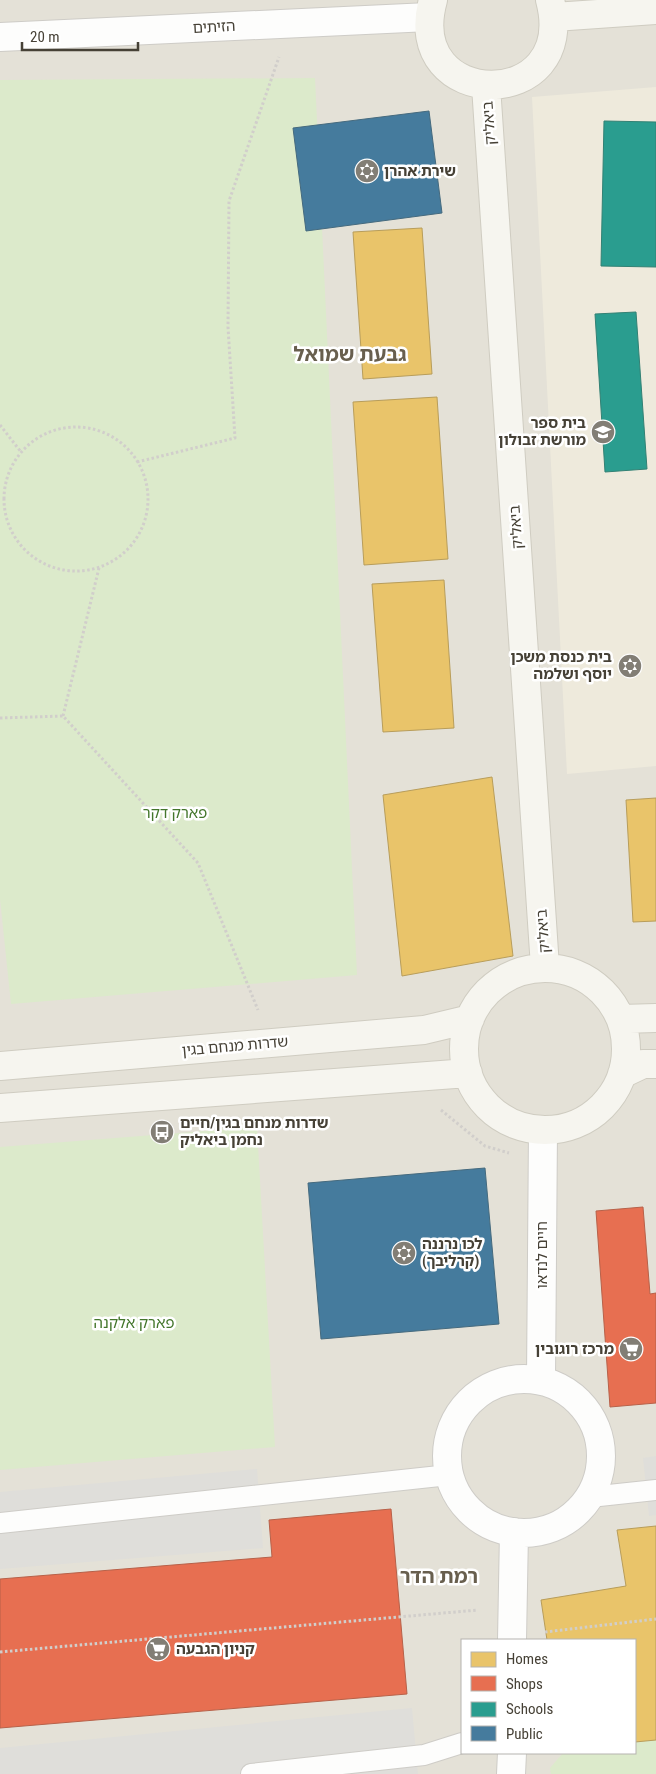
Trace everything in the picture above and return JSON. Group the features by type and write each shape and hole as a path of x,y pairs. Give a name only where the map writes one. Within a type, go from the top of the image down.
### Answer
{"street":[{"name":"הזיתים","path":"0,37 291,24 431,8"},
{"path":"431,8 430,37 437,56 450,71 468,81 486,86 509,84 528,74 543,59 552,39 552,8 656,10"},
{"name":"ביאליק","path":"486,86 545,967"},
{"path":"545,967 569,971 591,982 609,998 621,1019 626,1046 622,1074 610,1098 592,1116 568,1127 542,1130 518,1126 496,1114 478,1096 468,1073 464,1046 470,1019 482,997 499,981 522,971 545,967"},
{"path":"621,1019 656,1018"},
{"name":"שדרות מנחם בגין","path":"0,1066 424,1030 470,1019"},
{"path":"622,1074 643,1064 656,1064"},
{"path":"0,1108 468,1073"},
{"name":"חיים לנדאו","path":"541,1380 542,1130"},
{"path":"515,1378 541,1380 563,1389 583,1405 595,1425 602,1450 599,1474 590,1497 575,1514 557,1526 536,1532 514,1532 492,1526 473,1513 458,1496 450,1475 447,1449 454,1423 468,1402 489,1386 515,1378"},
{"path":"512,1638 514,1532"},
{"path":"511,1774 512,1754"}],"lane":[{"path":"0,1523 450,1475"},
{"path":"590,1497 656,1490"},
{"path":"251,1774 424,1755 461,1744"}],"path":[{"path":"137,462 234,438 228,327 230,201 291,24"},
{"path":"0,425 21,452"},
{"path":"84,427 106,434 126,447 137,462 145,479 148,498 145,520 136,540 120,557 99,568 76,572 53,568 32,557 16,540 6,519 4,496 8,473 21,452 39,437 61,429 84,427"},
{"path":"63,716 99,568"},
{"path":"0,718 63,716 198,863 271,1043"},
{"path":"439,1108 485,1146 542,1164"},
{"path":"0,1652 513,1607"},
{"path":"512,1638 656,1619"}],"shaded area":[{"name":"גבעת שמואל","path":"0,0 656,0 656,1774 0,1774"},
{"name":"בית ספר מורשת זבולון","path":"656,87 656,766 567,774 532,97"},
{"path":"656,1456 656,1515 649,1516 643,1458"},
{"path":"257,1469 263,1548 0,1569 0,1492"},
{"path":"412,1708 418,1774 0,1774 0,1748"}],"green space":[{"name":"פארק דקר","path":"315,78 357,975 11,1004 0,899 0,80"},
{"name":"פארק אלקנה","path":"257,1127 275,1447 0,1470 0,1147"},
{"path":"656,1740 656,1774 551,1774 550,1768 562,1754 636,1754 636,1742"}],"building: Homes":[{"path":"422,228 432,374 363,379 353,232"},
{"path":"437,397 448,559 364,565 353,402"},
{"path":"444,580 454,728 383,732 372,584"},
{"path":"492,777 513,956 402,976 383,795"},
{"path":"656,798 656,921 633,922 626,800"},
{"path":"656,1526 656,1740 636,1742 636,1639 547,1639 541,1600 626,1586 617,1530"}],"building: Shops":[{"name":"מרכז רוגובין","path":"643,1207 650,1294 656,1293 656,1403 610,1407 596,1211"},
{"path":"391,1509 407,1694 0,1728 0,1579 272,1557 269,1520"}],"building: Schools":[{"path":"604,121 656,122 656,267 601,266"},
{"path":"636,312 647,469 605,472 595,314"}],"building: Public":[{"name":"שירת אהרן","path":"429,111 442,213 306,231 293,128"},
{"name":"לכו נרננה (קרליבך)","path":"485,1168 499,1324 321,1339 308,1183"}],"place":[{"name":"שירת אהרן","path":"367,171"},
{"name":"בית ספר מורשת זבולון","path":"603,432"},
{"name":"בית כנסת משכן יוסף ושלמה","path":"630,666"},
{"name":"שדרות מנחם בגין/חיים נחמן ביאליק","path":"162,1132"},
{"name":"לכו נרננה (קרליבך)","path":"404,1253"},
{"name":"מרכז רוגובין","path":"631,1349"},
{"name":"קניון הגבעה","path":"158,1649"}],"district":[{"name":"גבעת שמואל","path":"350,354"},
{"name":"רמת הדר","path":"439,1576"}]}
